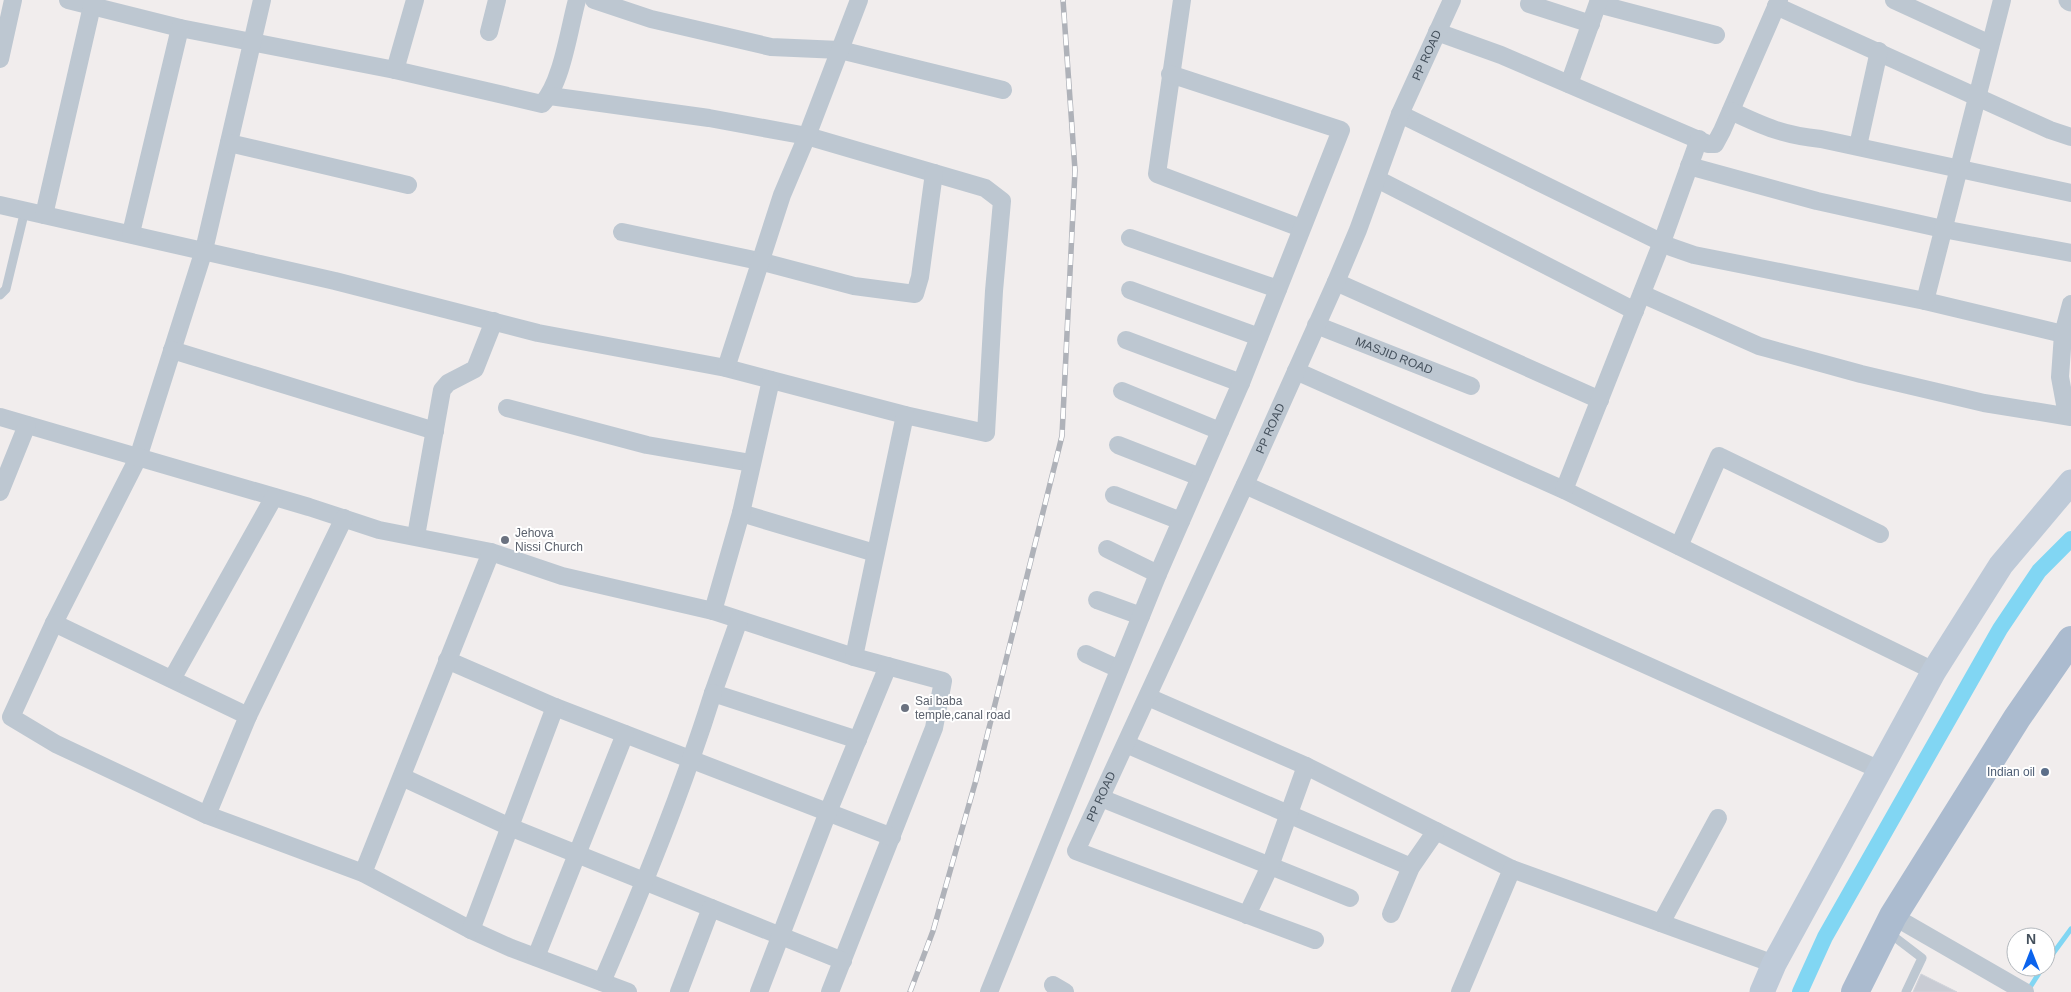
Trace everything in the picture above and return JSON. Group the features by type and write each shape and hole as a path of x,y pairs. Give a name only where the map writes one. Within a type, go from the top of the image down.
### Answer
{"main road":[{"path":"1762,992 1774,964 1934,672 2001,565 2071,482"},
{"path":"1855,992 1889,923 2017,718 2071,640"}],"street":[{"path":"0,59 13,0"},
{"path":"68,0 180,28 395,70 542,104 550,96 561,64 576,0"},
{"path":"262,0 204,250 138,458 54,623 11,717 56,744 207,815 363,873 471,930 628,992"},
{"path":"395,70 415,0"},
{"path":"489,32 497,0"},
{"path":"594,0 651,19 771,47 840,50 1003,90"},
{"path":"726,368 759,261 782,195 807,136 858,0"},
{"path":"1182,0 1157,174 1301,228"},
{"name":"PP ROAD","path":"1247,915 1076,851 1245,485 1336,282 1358,230 1400,114 1452,0"},
{"path":"1894,0 1990,44"},
{"path":"1924,300 2002,0"},
{"path":"1569,84 1599,2 1716,35"},
{"path":"1437,32 1500,55 1714,144 1731,111 1778,3 1879,52 2050,130 2071,137"},
{"path":"1529,4 1591,24"},
{"path":"44,215 92,6"},
{"path":"131,234 180,28"},
{"path":"1858,146 1879,52"},
{"path":"989,992 1119,668 1241,383 1341,130 1170,74"},
{"path":"0,205 204,250 538,333 726,368 905,415 986,433 994,291 1002,201 985,188 807,136 699,117 550,96"},
{"path":"1731,111 1771,131 1858,146 2071,193"},
{"path":"1400,114 1662,242 1694,255 1924,300 2063,334"},
{"path":"1564,490 1662,242 1699,139"},
{"path":"229,143 408,185"},
{"path":"1689,166 1817,201 1943,229 2071,253"},
{"path":"622,232 759,261 854,286 915,294 920,277 934,173"},
{"path":"1376,179 1635,310"},
{"path":"1130,238 1278,289"},
{"path":"1336,282 1600,400"},
{"path":"1130,290 1259,337"},
{"path":"1642,294 1759,346 1861,374 1984,403 2070,414 2060,377 2063,334 2071,304"},
{"path":"416,536 442,390 448,383 475,369 494,321"},
{"name":"MASJID ROAD","path":"1316,325 1471,386"},
{"path":"1126,340 1241,383"},
{"path":"172,350 435,431"},
{"path":"1296,371 1564,490 1934,672"},
{"path":"713,611 741,513 771,380"},
{"path":"1122,391 1220,431"},
{"path":"507,408 647,445 751,463"},
{"path":"854,657 905,415"},
{"path":"0,417 274,497 379,530 491,552 562,576 713,611 854,657 943,681 934,728 830,992"},
{"path":"0,492 27,424"},
{"path":"1118,444 1200,477"},
{"path":"1679,546 1719,456 1880,534"},
{"path":"1245,485 1880,770"},
{"path":"1114,496 1181,521"},
{"path":"172,679 274,497"},
{"path":"741,513 875,553"},
{"path":"207,815 248,716 344,518"},
{"path":"1106,549 1158,574"},
{"path":"363,873 491,552"},
{"path":"1097,600 1141,616"},
{"path":"602,982 646,882 692,760 713,692 739,620"},
{"path":"54,623 248,716"},
{"path":"1086,654 1119,668"},
{"path":"447,660 555,707 892,837"},
{"path":"760,992 828,812 888,666"},
{"path":"713,692 858,740"},
{"path":"1148,697 1306,766 1512,869 1774,964"},
{"path":"471,930 555,707"},
{"path":"536,957 625,734"},
{"path":"1126,744 1411,868"},
{"path":"1306,766 1290,815 1270,866 1247,915 1315,940"},
{"path":"402,777 510,827 843,961"},
{"path":"1101,798 1350,898"},
{"path":"1661,923 1718,818"},
{"path":"1390,914 1411,868 1436,831"},
{"path":"1460,992 1512,869"},
{"path":"679,992 711,908"},
{"path":"1889,923 2010,982 2025,992"}],"lane":[{"path":"0,295 6,289 25,210"},
{"path":"1889,923 1922,958 1906,992"}],"building":[{"path":"1921,974 1957,992 1913,992"}],"waterway":[{"path":"1800,992 1825,937 2000,629 2039,571 2071,539"},
{"path":"2056,949 2071,929"},
{"path":"2027,992 2037,977"}],"railway":[{"path":"910,992 933,931 976,780 1062,436 1075,170 1063,0"}],"place":[{"name":"Jehova Nissi Church","path":"505,540"},
{"name":"Sai baba temple,canal road","path":"905,708"},
{"name":"Indian oil","path":"2045,772"}]}
